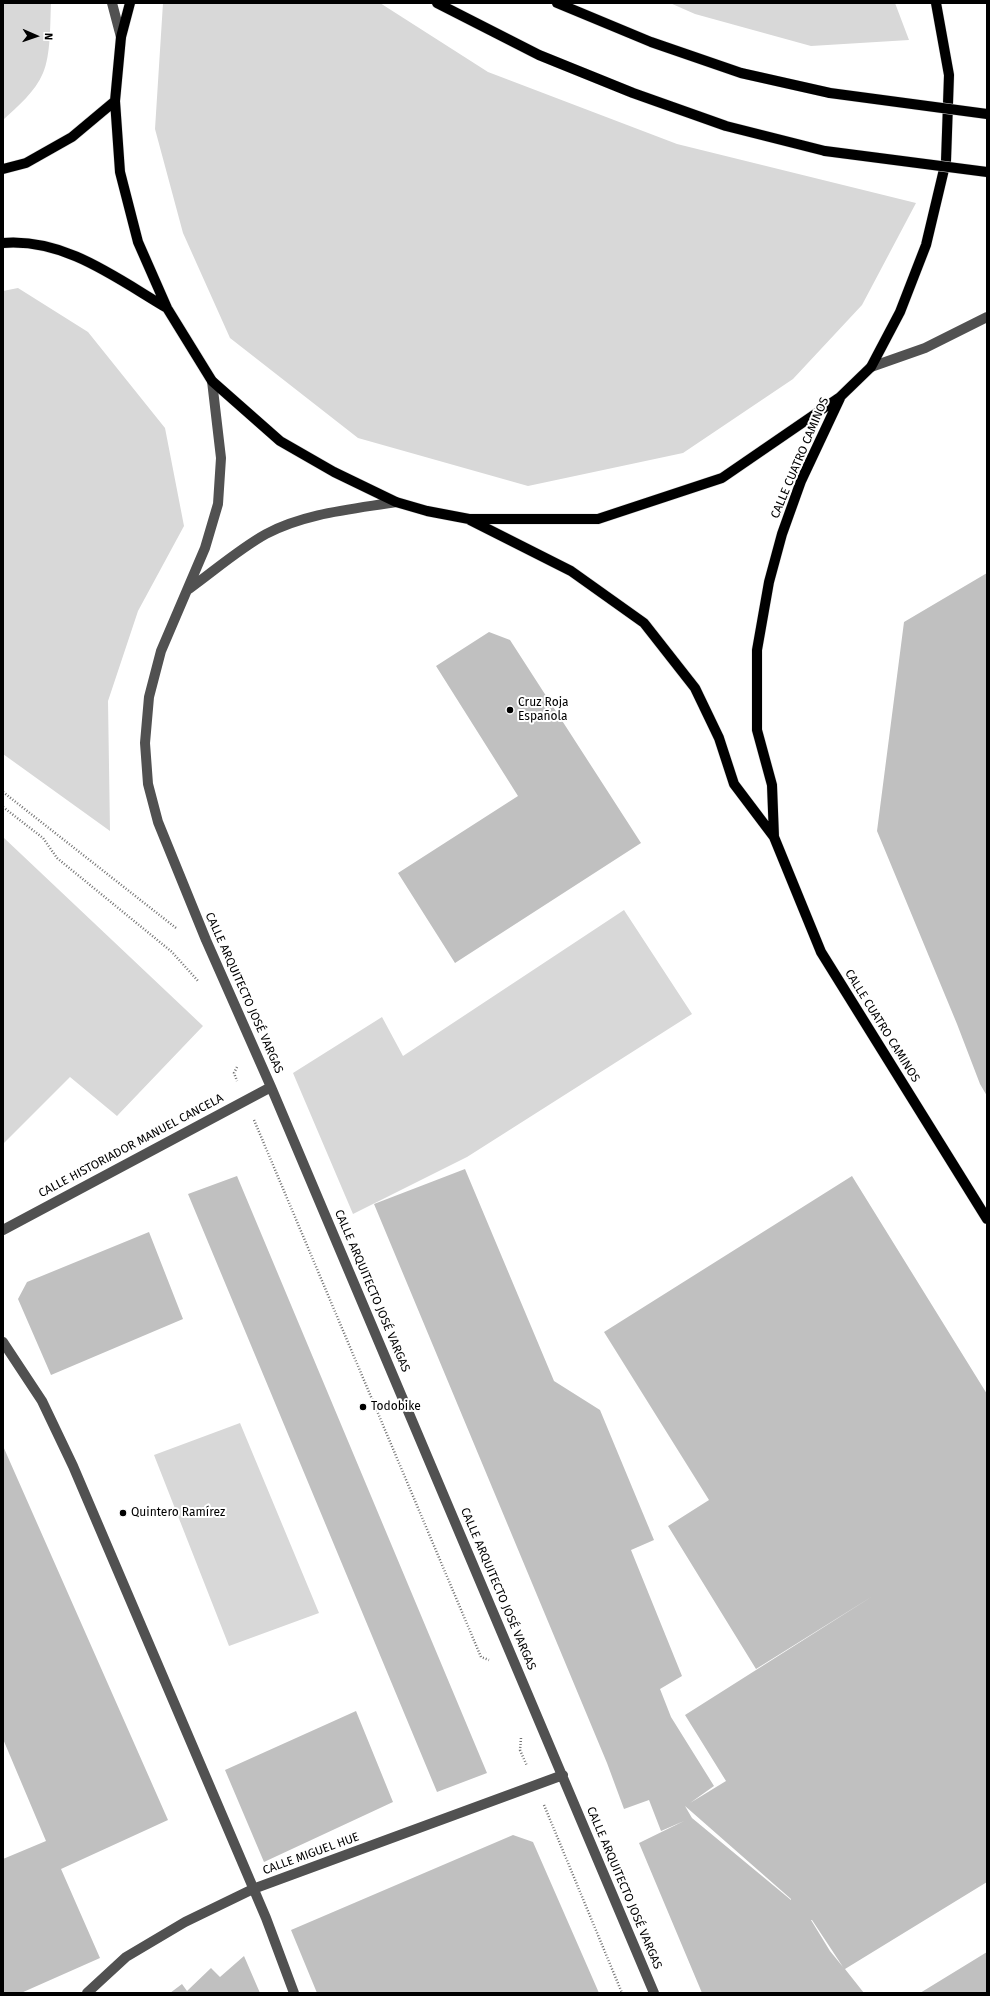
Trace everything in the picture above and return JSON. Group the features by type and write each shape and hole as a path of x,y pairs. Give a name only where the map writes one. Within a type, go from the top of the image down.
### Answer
{"main road":[{"path":"130,3 121,38 115,100 120,172 138,242 167,308 212,380 280,441 334,472 396,502 427,511 469,519 598,519 722,478 840,397 871,367 900,312 926,245 946,161 949,75 936,3"},
{"path":"437,3 539,55 633,93 726,126 825,151 987,172"},
{"path":"557,3 651,42 741,73 830,93 987,114"},
{"path":"3,169 26,163 72,137 115,100"},
{"path":"3,243 53,247 82,257 167,308"},
{"name":"CALLE CUATRO CAMINOS","path":"774,837 772,785 757,730 757,650 769,582 782,534 801,481 840,397"},
{"name":"CALLE CUATRO CAMINOS","path":"469,519 571,571 644,623 695,688 719,738 734,784 774,837 821,952 987,1219"}],"street":[{"path":"112,3 121,38"},
{"path":"871,367 925,348 987,317"},
{"name":"CALLE ARQUITECTO JOSÉ VARGAS","path":"212,380 221,458 218,504 205,548 189,589 161,651 149,697 145,743 148,784 158,822 206,940 272,1087 654,1993"},
{"path":"189,589 266,534 297,522 330,513 396,502"},
{"name":"CALLE HISTORIADOR MANUEL CANCELA","path":"3,1230 272,1087"},
{"path":"3,1342 42,1401 73,1466 253,1889 294,1993"},
{"name":"CALLE MIGUEL HUE","path":"87,1993 126,1957 186,1922 253,1889 563,1776"}],"path":[{"path":"3,792 181,932 206,940"},
{"path":"3,807 43,838 57,858 172,952 203,987"},
{"path":"239,1062 234,1073 481,1657 493,1662"},
{"path":"522,1736 520,1750 622,1993"}],"shaded area":[{"path":"3,3 51,3 49,48 46,66 40,80 31,93 3,120"},
{"path":"163,3 380,3 488,72 677,144 916,203 862,305 793,379 683,453 528,486 358,438 230,338 183,233 155,129"},
{"path":"670,3 895,3 909,40 811,46 695,14"},
{"path":"18,288 88,332 165,428 184,526 138,611 108,701 110,831 3,754 3,291"},
{"path":"3,837 203,1026 117,1116 70,1077 3,1144"},
{"path":"624,910 692,1014 467,1157 353,1214 293,1073 382,1017 403,1056"},
{"path":"240,1423 319,1613 229,1646 154,1455"}],"building":[{"path":"987,573 987,1096 980,1084 957,1024 877,831 904,622"},
{"path":"489,632 510,640 641,843 455,963 398,873 518,796 436,666"},
{"path":"465,1169 554,1381 600,1410 654,1540 631,1550 682,1676 660,1689 671,1717 714,1786 690,1803 726,1781 685,1715 876,1594 756,1669 668,1526 709,1500 604,1332 852,1176 987,1394 987,1882 845,1969 864,1993 702,1993 639,1843 684,1821 661,1831 649,1800 624,1809 607,1763 374,1204","holes":["685,1806 791,1899 791,1900 692,1818","812,1920 843,1967 830,1951"]},
{"path":"237,1176 487,1773 437,1792 188,1194"},
{"path":"149,1232 183,1319 51,1375 18,1299 27,1282"},
{"path":"3,1446 168,1820 61,1869 100,1958 21,1993 3,1993 3,1859 46,1841 3,1739"},
{"path":"356,1711 393,1802 264,1862 225,1770"},
{"path":"513,1835 533,1842 599,1993 317,1993 291,1930"},
{"path":"987,1952 987,1993 920,1993"},
{"path":"244,1956 260,1993 170,1993 182,1984 187,1991 211,1968 220,1977"}],"place":[{"name":"Cruz Roja Española","path":"510,710"},
{"name":"Todobike","path":"363,1407"},
{"name":"Quintero Ramírez","path":"123,1513"}]}
